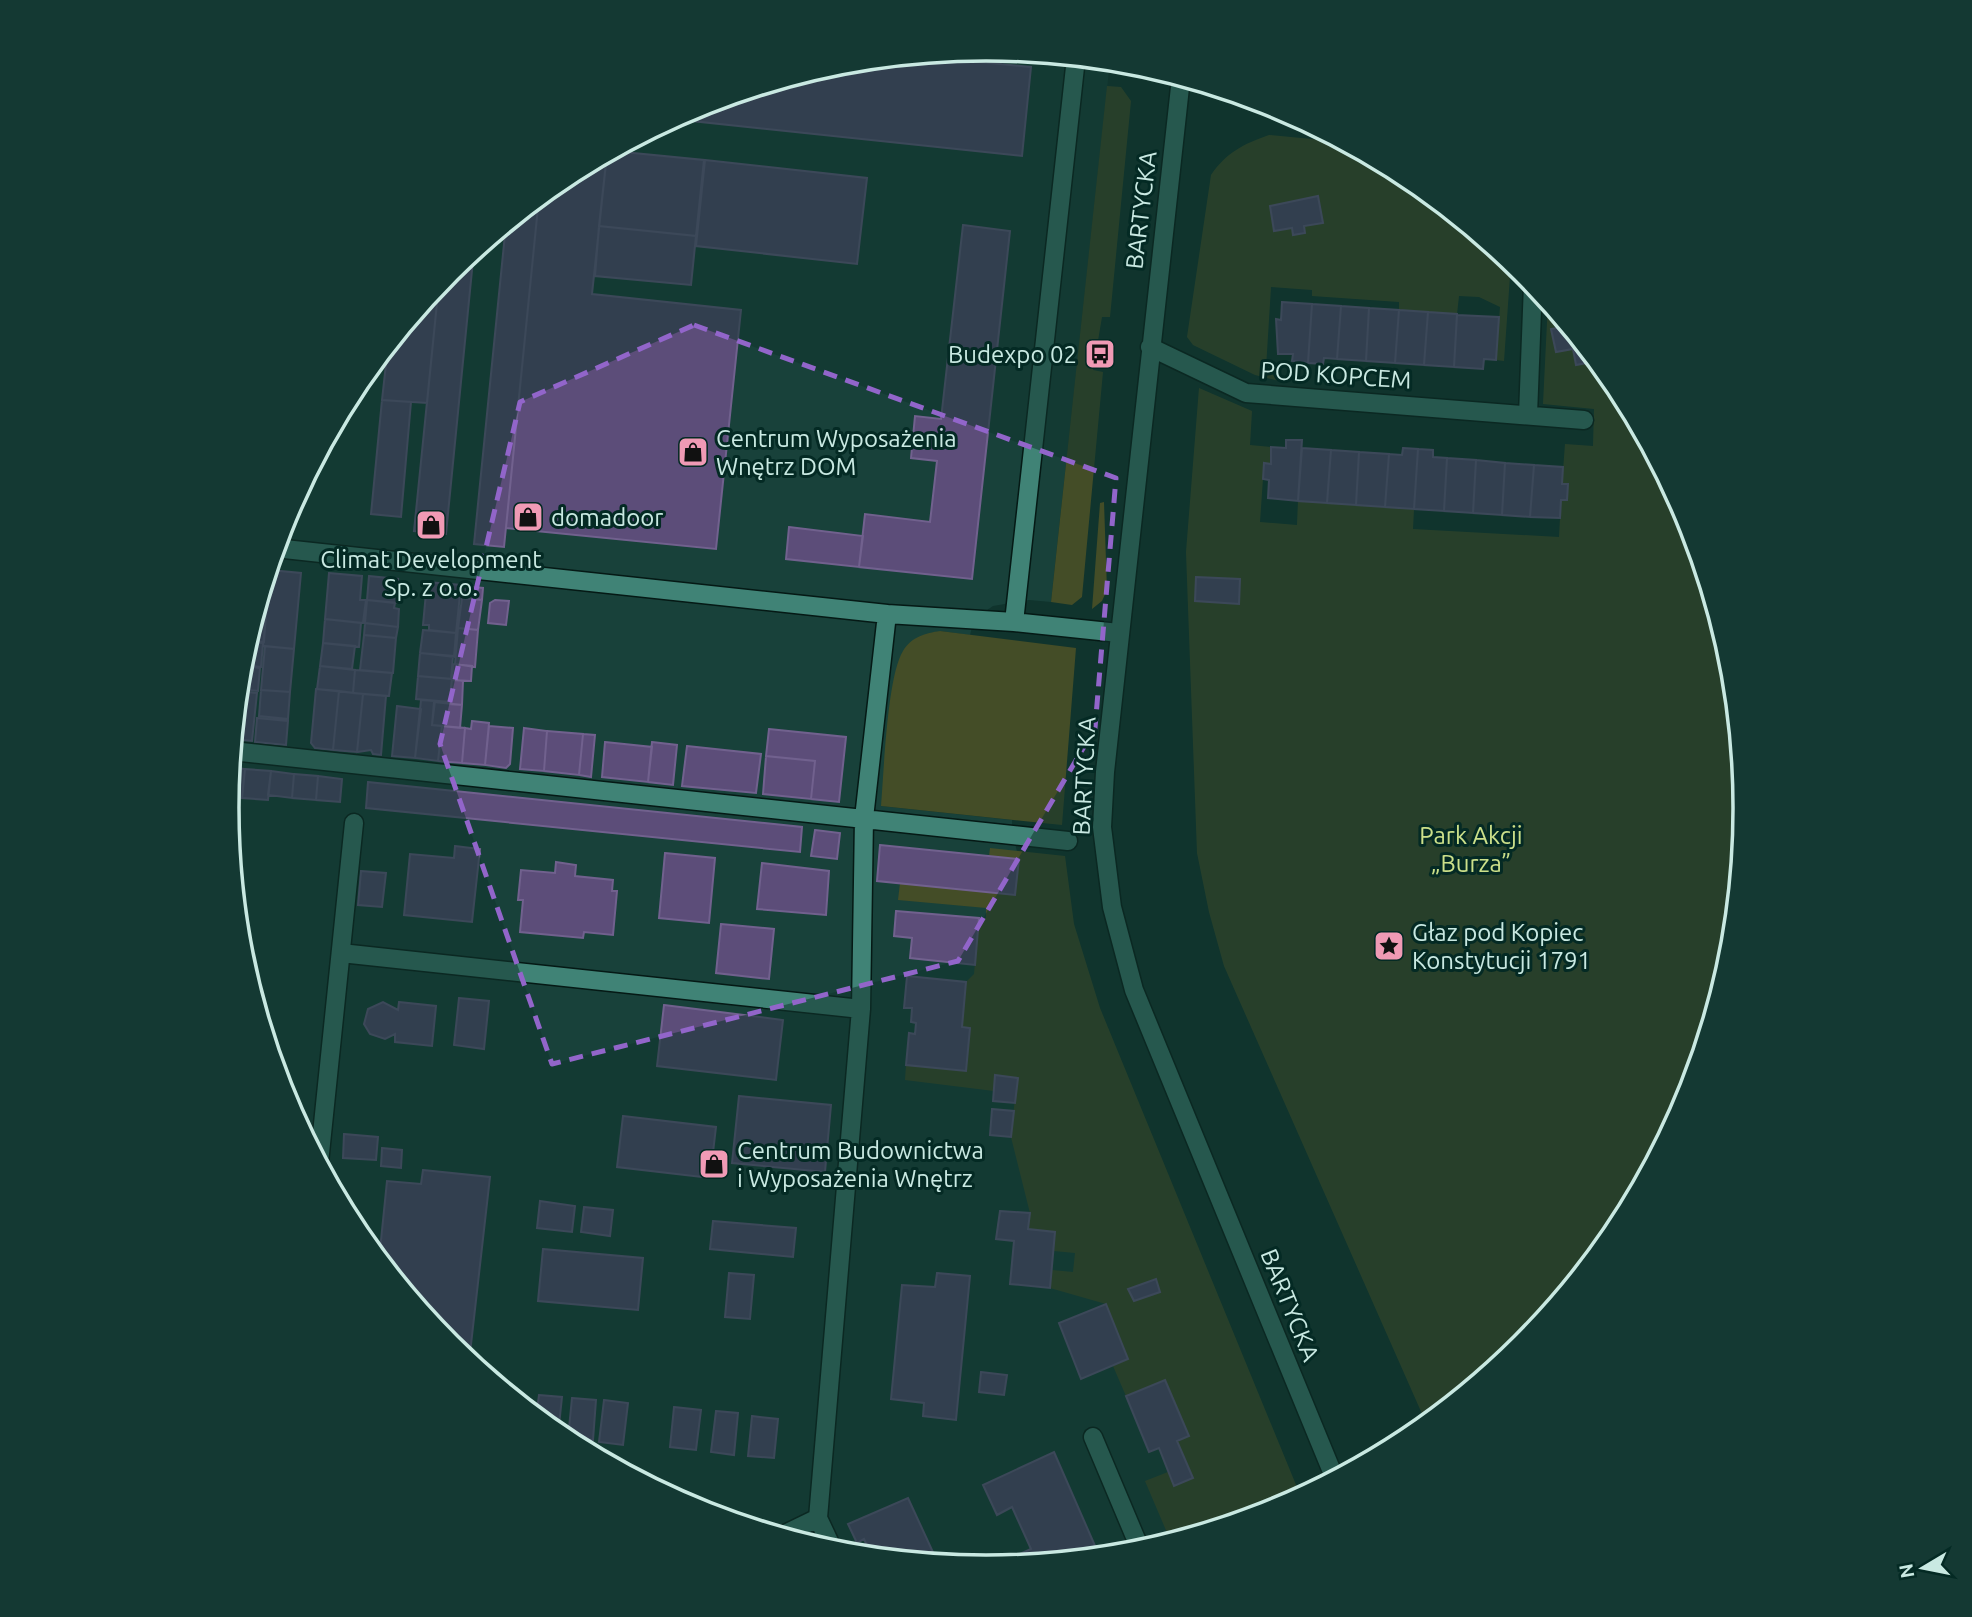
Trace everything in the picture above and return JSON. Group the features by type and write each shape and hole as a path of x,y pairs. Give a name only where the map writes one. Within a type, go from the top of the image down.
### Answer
{"street":[{"path":"1014,622 1075,67"},
{"name":"BARTYCKA","path":"1180,87 1119,633 1102,827 1112,906 1134,990 1332,1471"},
{"path":"1528,415 1532,299"},
{"name":"POD KOPCEM","path":"1150,347 1246,393 1584,420"},
{"path":"286,549 887,614 1014,622 1119,633"},
{"path":"827,1538 818,1518 861,1009 864,818 887,614"},
{"path":"241,752 1068,841"},
{"path":"320,1146 354,823"},
{"path":"341,953 861,1009"},
{"path":"1093,1437 1136,1540"},
{"path":"793,1530 818,1518"}],"highlighted area":[{"path":"694,325 1116,478 1095,728 958,961 552,1064 440,744 520,402"}],"shaded area":[{"path":"937,63 1035,63 1109,72 1051,602 1029,600 993,606 974,619 970,635 940,631 881,806 1012,820 1012,831 1071,1073 1249,1507 1179,1530 1132,1541 1084,1549 986,1556 888,1549 840,1541 746,1516 655,1479 571,1430 493,1370 424,1301 393,1263 339,1182 316,1139 278,1049 264,1002 245,906 240,857 240,760 245,711 264,615 278,568 316,478 365,393 393,354 424,316 493,247 571,187 612,161 655,138 746,101 840,76"}],"green space":[{"path":"1107,86 1121,87 1131,101 1110,317 1102,317 1093,370 1103,372 1082,597 1072,605 1051,602"},
{"path":"1269,135 1320,140 1401,187 1479,247 1510,276 1504,361 1496,360 1500,307 1479,297 1459,296 1457,314 1399,310 1399,302 1312,296 1312,290 1271,287 1266,368 1279,381 1255,375 1193,345 1187,337 1211,175 1229,155","holes":["1317,196 1304,226 1304,234 1294,235 1292,228 1274,231 1270,206"]},
{"name":"Park Akcji „Burza”","path":"1547,315 1558,328 1551,329 1556,352 1573,349 1576,365 1586,363 1633,435 1656,478 1694,568 1719,663 1732,760 1732,857 1727,906 1708,1002 1694,1049 1656,1139 1633,1182 1607,1224 1548,1301 1479,1370 1422,1415 1224,966 1209,912 1197,853 1186,552 1199,388 1252,411 1250,445 1271,447 1271,464 1264,464 1260,522 1297,525 1298,501 1414,509 1413,529 1559,537 1561,500 1568,484 1562,484 1565,444 1593,446 1594,409 1543,404"},
{"path":"1104,502 1107,590 1102,601 1092,609 1100,503"},
{"path":"940,631 1076,648 1062,825 881,806 887,725 898,664 910,642"},
{"path":"990,848 1065,856 1074,924 1100,1008 1297,1488 1226,1516 1167,1533 1145,1481 1168,1472 1174,1485 1192,1478 1177,1441 1188,1435 1165,1380 1126,1396 1113,1366 1128,1359 1106,1304 1050,1288 1052,1270 1073,1272 1075,1253 1054,1251 1055,1232 1028,1229 1030,1213 1011,1137 1017,1078 996,1075 994,1091 905,1080 906,1065 966,1071 970,1028 962,1027 966,982 974,974 979,918 986,918 986,908 898,900 900,883 1015,895 1019,859 989,856"}],"building":[{"path":"975,61 1031,67 1022,156 693,121 793,87 888,68"},
{"path":"628,152 704,160 696,236 599,226 606,165 612,161"},
{"path":"705,160 867,178 857,264 696,246"},
{"path":"606,165 592,294 741,310 716,549 506,528 538,211"},
{"path":"1318,196 1323,223 1304,226 1305,233 1293,235 1292,228 1274,231 1270,206"},
{"path":"538,211 504,547 474,544 505,237"},
{"path":"963,225 1010,231 972,579 859,567 865,514 930,522 937,461 911,458 915,416 941,419"},
{"path":"599,226 696,236 691,285 595,276"},
{"path":"472,266 446,534 414,531 437,302"},
{"path":"437,302 427,403 382,400 386,364"},
{"path":"1282,302 1312,304 1308,363 1292,361 1293,354 1278,354 1276,319 1281,320"},
{"path":"1312,304 1341,306 1337,359 1324,358 1323,364 1308,363"},
{"path":"1341,306 1369,308 1366,361 1337,359"},
{"path":"1369,308 1399,310 1395,363 1366,361"},
{"path":"1399,310 1428,312 1424,365 1395,363"},
{"path":"1428,312 1457,314 1454,367 1424,365"},
{"path":"1457,315 1499,317 1496,360 1484,359 1483,369 1454,367"},
{"path":"1558,328 1586,363 1576,365 1573,349 1556,352 1551,329"},
{"path":"382,400 411,402 401,517 371,514"},
{"path":"1286,440 1302,440 1298,501 1268,498 1269,480 1263,479 1264,463 1271,464 1271,447 1286,448"},
{"path":"1302,448 1331,450 1327,503 1298,501"},
{"path":"1403,448 1418,449 1414,509 1385,507 1389,454 1402,455"},
{"path":"1418,449 1433,450 1433,457 1447,458 1444,511 1414,509"},
{"path":"1331,450 1359,452 1356,505 1327,503"},
{"path":"1359,452 1389,454 1385,507 1356,505"},
{"path":"1447,458 1476,460 1473,513 1444,511"},
{"path":"1476,460 1505,463 1502,515 1473,513"},
{"path":"1505,463 1534,465 1530,517 1502,515"},
{"path":"1534,465 1563,467 1562,484 1568,484 1567,500 1561,500 1560,518 1530,517"},
{"path":"789,527 863,536 859,567 786,559"},
{"path":"277,571 301,573 294,649 263,646 267,606"},
{"path":"329,573 362,576 360,600 366,600 363,623 325,619"},
{"path":"369,576 398,579 397,585 402,585 400,603 367,600"},
{"path":"1196,577 1240,579 1239,604 1195,601"},
{"path":"427,582 461,585 456,633 429,630 429,625 423,625"},
{"path":"463,586 483,588 482,600 462,598"},
{"path":"462,598 482,600 478,630 458,628"},
{"path":"367,600 395,603 394,608 399,609 398,627 365,623"},
{"path":"495,600 509,601 506,625 488,623 490,603"},
{"path":"266,607 264,642 258,641"},
{"path":"325,619 361,623 359,647 323,643"},
{"path":"365,623 398,627 396,638 364,635"},
{"path":"458,628 478,630 475,667 455,664"},
{"path":"423,630 456,633 454,657 420,653"},
{"path":"364,635 396,638 393,673 360,670"},
{"path":"258,643 263,643 261,667 252,666"},
{"path":"323,643 355,646 352,669 320,666"},
{"path":"265,646 294,649 290,692 261,690"},
{"path":"420,653 453,656 451,679 418,676"},
{"path":"453,664 472,666 471,681 452,680"},
{"path":"320,666 355,670 353,693 317,689"},
{"path":"252,667 260,668 258,691 248,690"},
{"path":"355,670 392,673 389,696 353,693"},
{"path":"418,676 452,679 450,702 416,699"},
{"path":"452,679 463,681 462,705 449,704"},
{"path":"316,689 339,691 333,750 315,748 311,743"},
{"path":"261,690 290,692 288,719 259,716"},
{"path":"339,691 363,694 357,752 333,750"},
{"path":"248,692 257,693 252,741 242,740"},
{"path":"363,694 386,696 381,755 373,754 371,750 357,752"},
{"path":"421,700 435,701 432,725 442,726 438,761 415,758"},
{"path":"434,702 462,705 460,728 432,725"},
{"path":"397,706 421,709 415,758 392,756"},
{"path":"257,718 288,721 286,745 255,742"},
{"path":"472,721 489,723 485,765 462,763 465,728 471,729"},
{"path":"442,726 465,728 462,763 438,761"},
{"path":"489,726 513,728 510,764 506,768 485,765"},
{"path":"524,728 547,731 544,771 520,769"},
{"path":"769,729 846,737 839,802 811,799 815,761 766,756"},
{"path":"547,731 583,734 579,775 544,771"},
{"path":"583,734 595,735 591,777 579,775"},
{"path":"605,742 652,747 648,782 602,777"},
{"path":"652,742 677,745 673,785 648,782"},
{"path":"687,746 761,754 756,793 682,786"},
{"path":"766,756 815,761 811,799 763,794"},
{"path":"240,768 245,769 242,798 239,798"},
{"path":"245,769 271,771 268,800 242,798"},
{"path":"271,771 294,774 292,798 268,795"},
{"path":"294,774 318,776 316,800 292,798"},
{"path":"318,776 342,779 340,802 316,800"},
{"path":"368,782 802,827 800,852 366,808"},
{"path":"815,830 840,833 837,859 811,856"},
{"path":"880,845 1019,859 1015,895 877,881"},
{"path":"455,846 480,849 472,922 404,915 410,854 454,858"},
{"path":"665,853 715,858 709,923 659,918"},
{"path":"556,862 576,865 575,876 613,880 612,891 617,891 613,935 584,932 583,938 520,932 523,900 518,900 521,870 555,873"},
{"path":"762,863 829,871 826,915 757,909"},
{"path":"361,871 386,873 382,907 358,905"},
{"path":"896,911 979,918 975,965 910,958 912,938 894,936"},
{"path":"721,924 774,929 769,979 716,973"},
{"path":"907,976 966,982 962,1027 970,1028 966,1071 906,1065 909,1033 915,1034 916,1023 911,1022 912,1008 904,1008"},
{"path":"459,998 489,1001 484,1049 454,1045"},
{"path":"383,1002 398,1010 399,1002 436,1006 432,1046 395,1042 395,1034 385,1039 370,1034 364,1024 368,1009"},
{"path":"664,1005 783,1020 776,1080 657,1066"},
{"path":"995,1075 1018,1078 1015,1103 993,1101"},
{"path":"739,1096 831,1105 825,1172 732,1163"},
{"path":"992,1109 1014,1111 1011,1137 990,1135"},
{"path":"623,1116 716,1127 710,1178 617,1167"},
{"path":"344,1134 378,1137 376,1160 343,1158"},
{"path":"382,1148 402,1150 401,1168 381,1166"},
{"path":"423,1170 490,1177 470,1349 424,1301 380,1246 387,1181 421,1184"},
{"path":"540,1201 575,1206 572,1232 537,1228"},
{"path":"584,1207 613,1210 610,1236 581,1232"},
{"path":"1000,1211 1030,1213 1028,1229 1055,1232 1050,1288 1010,1284 1014,1241 996,1239"},
{"path":"713,1221 796,1228 793,1257 710,1249"},
{"path":"543,1249 643,1258 638,1310 538,1301"},
{"path":"729,1273 754,1275 750,1319 725,1317"},
{"path":"937,1273 970,1276 956,1420 923,1416 924,1403 891,1399 902,1285 935,1287"},
{"path":"1156,1279 1160,1292 1134,1301 1128,1289"},
{"path":"1106,1304 1128,1359 1081,1379 1059,1323"},
{"path":"981,1372 1007,1375 1004,1395 979,1392"},
{"path":"1165,1380 1189,1436 1177,1441 1193,1478 1174,1486 1159,1448 1149,1452 1126,1396"},
{"path":"539,1395 562,1397 559,1422 538,1406"},
{"path":"572,1398 596,1400 593,1440 586,1439 569,1429"},
{"path":"604,1400 628,1403 623,1445 599,1442"},
{"path":"674,1407 701,1410 696,1450 670,1447"},
{"path":"716,1411 738,1413 734,1455 711,1452"},
{"path":"752,1416 778,1419 774,1458 748,1456"},
{"path":"1054,1452 1096,1547 1018,1555 1031,1549 1012,1507 997,1515 983,1485"},
{"path":"908,1498 934,1554 867,1545 864,1539 857,1543 848,1524"}],"place":[{"name":"Budexpo 02","path":"1100,354"},
{"name":"Centrum Wyposażenia Wnętrz DOM","path":"693,452"},
{"name":"domadoor","path":"528,517"},
{"name":"Climat Development Sp. z o.o.","path":"431,525"},
{"name":"Głaz pod Kopiec Konstytucji 1791","path":"1389,946"},
{"name":"Centrum Budownictwa i Wyposażenia Wnętrz","path":"714,1164"}]}
